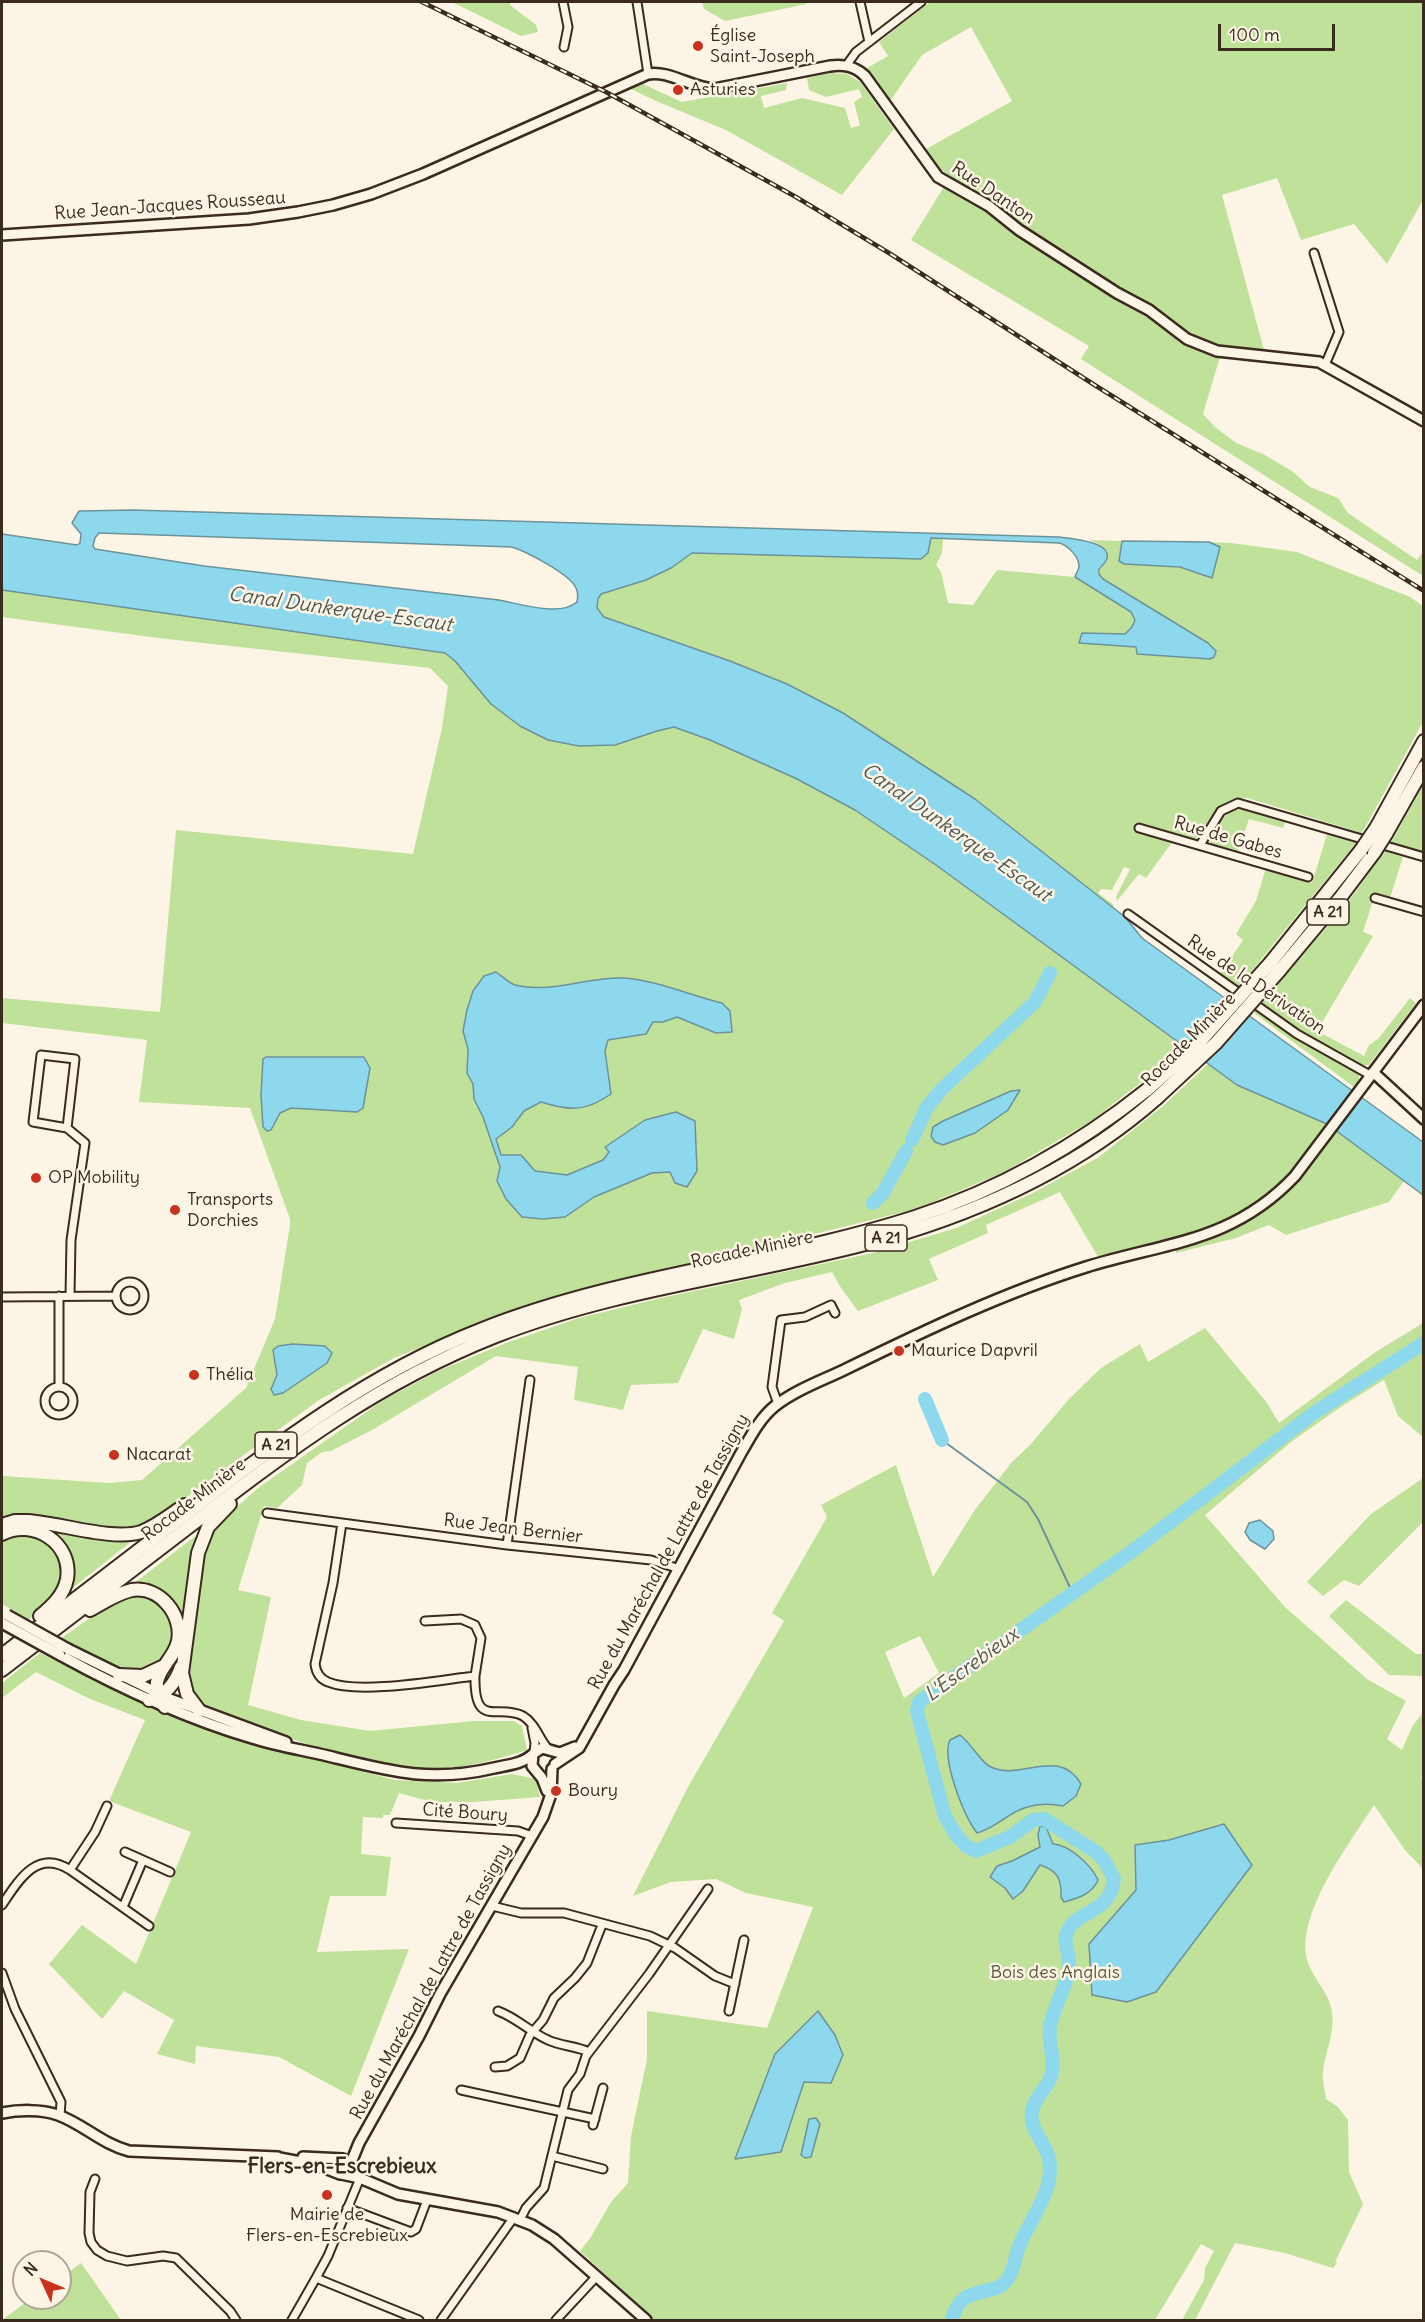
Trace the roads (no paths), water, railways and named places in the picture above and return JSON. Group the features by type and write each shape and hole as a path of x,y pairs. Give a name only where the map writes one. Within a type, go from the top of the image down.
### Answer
{"highway":[{"name":"Rocade Minière","path":"1276,966 1374,853 1381,831 1424,741"},
{"name":"Rocade Minière","path":"2,1670 287,1453 343,1413 404,1378 472,1346 548,1317 625,1296 882,1239 927,1226 981,1205 1078,1155 1216,1043 1361,850 1381,831 1424,766"},
{"name":"Rocade Minière","path":"2,1654 307,1423 372,1382 428,1353 477,1331 543,1308 612,1288 858,1233 933,1211 993,1187 1047,1159 1152,1094"},
{"path":"199,1710 185,1689 182,1673 198,1553 205,1533 216,1517 287,1453"},
{"path":"2,1526 15,1521 28,1521 112,1533 139,1532 155,1525 238,1474"},
{"path":"2,1534 28,1528 47,1535 64,1555 67,1573 63,1590 55,1603 25,1629 2,1654"},
{"path":"50,1633 119,1595 132,1590 148,1592 166,1603 177,1623 178,1640 173,1655 158,1679 158,1698"},
{"path":"119,1675 132,1677 148,1675 167,1663"},
{"path":"158,1698 177,1677 183,1663"}],"street":[{"path":"563,2 568,32 564,47"},
{"path":"637,2 648,75 660,74 703,88 719,88 830,66 846,66 856,52 921,2"},
{"path":"860,2 869,42"},
{"name":"Rue Danton","path":"846,66 856,68 862,73 941,180 988,206 1019,230 1117,293 1149,310 1187,339 1217,351 1322,363"},
{"name":"Rue Jean-Jacques Rousseau","path":"2,235 237,220 282,215 322,207 361,197 408,180 648,75"},
{"path":"1314,253 1339,332 1322,363 1424,421"},
{"path":"1200,845 1221,811 1238,804 1246,804 1424,857"},
{"name":"Rue de Gabes","path":"1139,828 1308,877"},
{"path":"1376,898 1424,912"},
{"name":"Rue de la Dérivation","path":"1128,914 1297,1034 1370,1075"},
{"name":"Rue du Maréchal de Lattre de Tassigny","path":"339,2173 334,2165 345,2163 359,2143 456,1965 532,1836 548,1805 554,1767 576,1751 586,1735 680,1569 749,1439 763,1418 778,1404 796,1393 998,1298 1088,1266 1195,1239 1230,1225 1253,1212 1295,1176 1424,1005"},
{"path":"67,1128 75,1059 40,1055 33,1122 67,1128 85,1143 72,1240 70,1296"},
{"path":"1370,1075 1424,1119"},
{"path":"130,1282 141,1287 143,1296 138,1306 130,1309 119,1304 116,1296 119,1287 130,1282"},
{"path":"59,1296 59,1387"},
{"path":"2,1297 116,1296"},
{"path":"778,1404 772,1387 781,1320 805,1317 831,1305 835,1313"},
{"path":"507,1545 530,1380"},
{"path":"59,1387 70,1393 72,1402 66,1412 57,1414 48,1410 45,1401 50,1390 59,1387"},
{"name":"Rue Jean Bernier","path":"267,1513 507,1545 651,1560 680,1569"},
{"path":"342,1523 333,1583 316,1659 315,1668 318,1675 330,1683 369,1687 475,1676"},
{"path":"3,1617 68,1648 158,1698 199,1710 325,1756"},
{"path":"3,1617 60,1655 247,1737 380,1770 419,1776 460,1775 519,1762 542,1748 550,1750"},
{"path":"425,1621 461,1619 475,1625 481,1638 475,1676 477,1698 484,1709 495,1713 518,1714 526,1718 555,1757 554,1767 546,1773 517,1768 485,1770"},
{"path":"526,1718 533,1732 531,1764 546,1788 548,1805"},
{"name":"Rue du Maréchal de Lattre de Tassigny","path":"550,1750 560,1752 570,1750 586,1735"},
{"path":"70,1870 95,1832 107,1806"},
{"name":"Cité Boury","path":"396,1823 518,1831 532,1836"},
{"path":"125,1852 170,1872"},
{"path":"123,1907 143,1860"},
{"path":"2,1905 22,1876 33,1867 45,1863 57,1863 149,1926"},
{"path":"441,2320 517,2218 543,2190 568,2090 578,2077 589,2052 708,1889"},
{"path":"492,1906 521,1913 564,1913 650,1936 669,1945 716,1976 735,1984"},
{"path":"495,2067 512,2064 520,2058 533,2031 543,2020 554,1998 576,1978 587,1963 602,1925"},
{"path":"729,2011 744,1940"},
{"path":"2,1973 18,2016 61,2102 60,2116"},
{"path":"498,2011 512,2017 549,2041 574,2046 589,2052"},
{"path":"461,2090 563,2111 594,2122 603,2088"},
{"path":"2,2113 38,2112 60,2116 106,2142 129,2151 274,2157 345,2163 360,2178"},
{"path":"552,2156 603,2169"},
{"path":"274,2157 306,2162 360,2178 398,2194 484,2209 517,2218 550,2236 646,2320"},
{"path":"292,2320 328,2256 360,2178"},
{"path":"95,2179 90,2192 89,2233 97,2250 107,2256 127,2261 163,2256 176,2259 235,2318"},
{"path":"347,2208 411,2232 416,2229 427,2200"},
{"path":"556,2320 596,2277"},
{"path":"316,2278 419,2320"}],"water":[{"name":"Canal Dunkerque-Escaut","path":"133,510 1059,537 1096,544 1107,553 1106,560 1099,569 1099,574 1103,579 1208,643 1216,651 1214,657 1210,659 1137,654 1136,647 1079,643 1082,633 1125,634 1135,620 1131,612 1075,577 1079,563 1069,549 1059,543 931,538 928,553 921,559 692,553 671,568 646,580 601,594 597,608 604,617 730,661 787,684 843,713 975,799 1125,917 1142,938 1423,1142 1423,1195 1327,1124 1237,1085 936,865 855,810 795,778 710,740 674,727 615,745 579,746 548,740 520,726 491,704 455,661 445,653 2,590 2,534 77,545 80,543 81,534 72,523 79,511","holes":["99,533 512,547 537,558 566,576 576,588 577,602 561,609 540,608 499,600 204,566 95,549 93,546"]},
{"path":"1122,541 1209,542 1220,547 1212,578 1180,567 1124,564 1119,561"},
{"path":"496,972 515,985 529,987 557,986 610,978 637,980 722,1003 730,1011 732,1032 716,1033 677,1017 663,1022 653,1022 646,1034 608,1040 605,1051 611,1094 593,1104 577,1108 541,1102 524,1111 512,1127 496,1139 501,1155 521,1155 535,1171 567,1175 603,1160 609,1152 605,1147 645,1120 676,1112 695,1121 697,1171 687,1187 675,1183 670,1172 652,1173 594,1197 565,1217 543,1219 522,1217 506,1199 497,1181 500,1167 483,1117 474,1099 473,1084 467,1073 468,1049 463,1031 473,991 484,976"},
{"path":"266,1057 364,1057 370,1068 363,1108 357,1112 291,1108 280,1113 271,1130 267,1131 263,1127 261,1095 263,1059"},
{"path":"1020,1090 1008,1110 975,1133 943,1145 935,1142 931,1136 933,1127 943,1121 1011,1091"},
{"path":"293,1344 325,1346 332,1353 327,1363 283,1393 274,1395 271,1389 277,1375 273,1350 278,1346"},
{"path":"1260,1520 1273,1531 1274,1539 1265,1549 1250,1540 1245,1532 1249,1523"},
{"path":"960,1735 986,1764 1001,1770 1061,1767 1072,1773 1081,1784 1076,1796 1063,1806 1048,1804 1027,1807 977,1833 960,1801 951,1773 948,1749 950,1740"},
{"path":"1224,1824 1252,1865 1156,1992 1127,2002 1092,1995 1089,1944 1136,1890 1135,1845 1169,1840"},
{"path":"1040,1826 1046,1827 1053,1844 1073,1852 1090,1868 1098,1880 1089,1892 1064,1902 1057,1876 1040,1865 1023,1891 1013,1899 1005,1888 990,1877 997,1866 1040,1847 1038,1835"},
{"path":"818,2011 835,2035 843,2055 831,2083 804,2082 781,2152 735,2159 775,2054"},
{"path":"816,2118 820,2124 811,2157 805,2158 801,2155 809,2119"}],"waterway":[{"path":"912,1140 927,1107 943,1088 1035,1002 1050,973"},
{"path":"873,1203 883,1193 906,1151"},
{"name":"L'Escrebieux","path":"952,2320 957,2307 964,2299 972,2294 998,2287 1005,2282 1012,2270 1023,2237 1045,2193 1049,2181 1049,2158 1035,2130 1032,2112 1052,2072 1050,2027 1068,1970 1066,1935 1076,1921 1106,1899 1114,1879 1104,1860 1096,1852 1044,1819 1033,1820 1010,1837 976,1851 966,1846 945,1817 917,1711 919,1702 1131,1552 1314,1413 1424,1343"},
{"path":"925,1399 942,1440"},
{"path":"942,1440 1027,1502 1038,1519 1073,1594"}],"railway":[{"path":"422,2 606,92 796,197 889,253 1424,591"}],"place":[{"name":"Église Saint-Joseph","path":"698,46"},
{"name":"Asturies","path":"678,90"},
{"name":"OP Mobility","path":"36,1178"},
{"name":"Transports Dorchies","path":"175,1210"},
{"name":"Maurice Dapvril","path":"899,1351"},
{"name":"Thélia","path":"194,1375"},
{"name":"Nacarat","path":"114,1455"},
{"name":"Boury","path":"556,1791"},
{"name":"Mairie de Flers-en-Escrebieux","path":"327,2195"}],"district":[{"name":"Flers-en-Escrebieux","path":"342,2167"}],"park label":[{"name":"Bois des Anglais","path":"1055,1973"}]}
